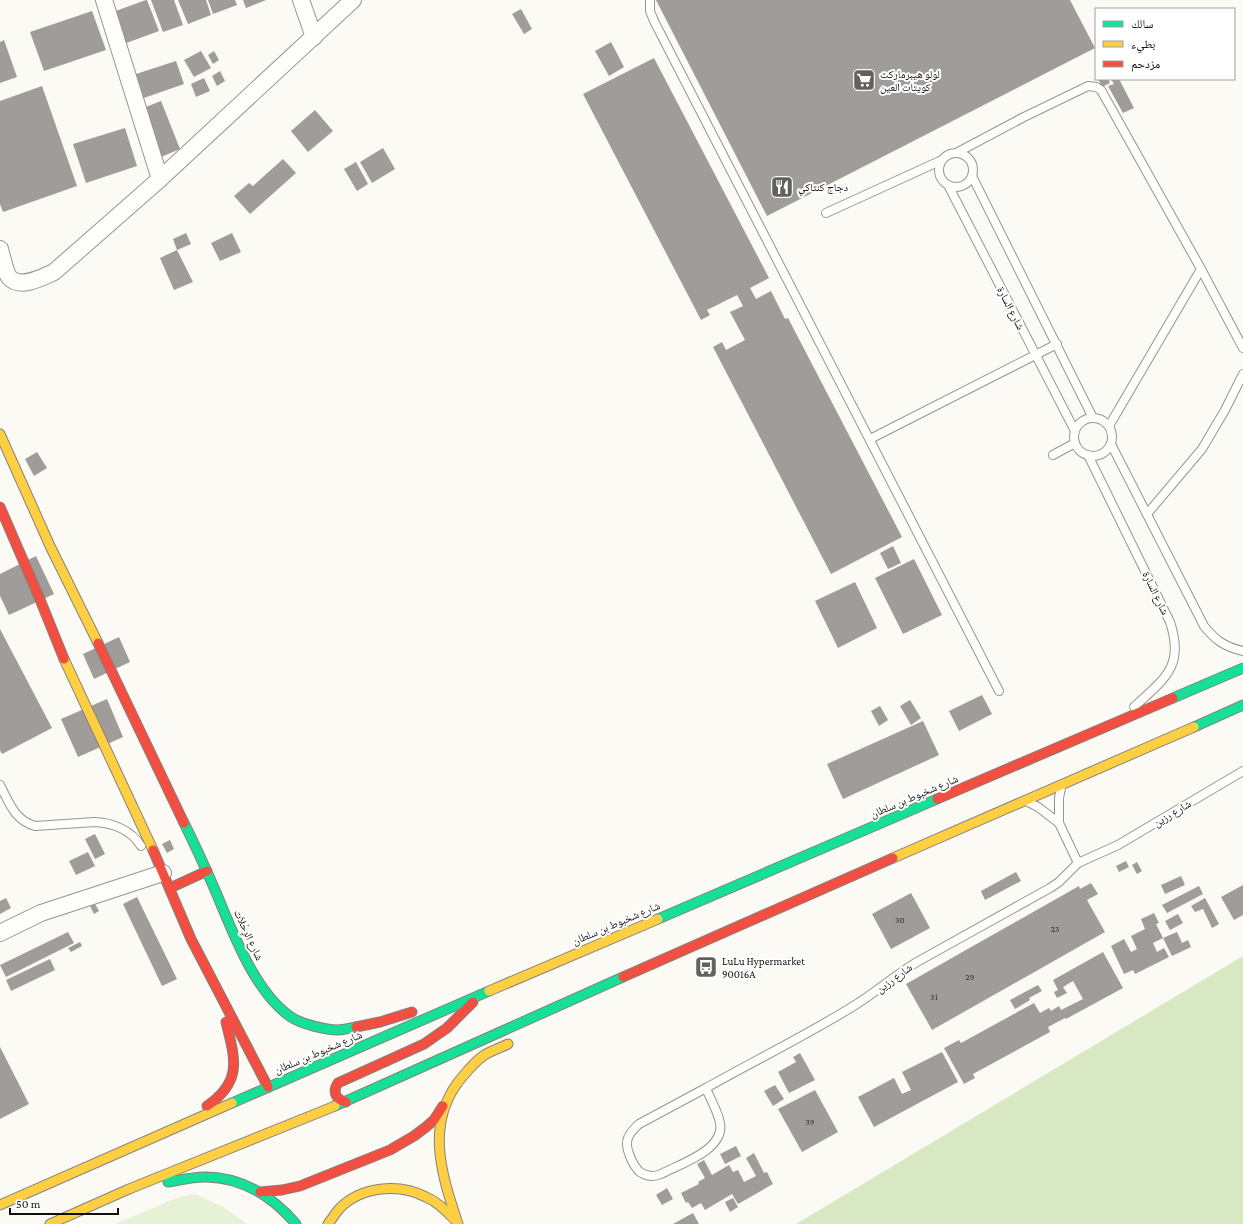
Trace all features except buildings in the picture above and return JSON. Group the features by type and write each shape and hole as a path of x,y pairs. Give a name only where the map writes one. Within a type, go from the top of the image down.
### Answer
{"main road":[{"name":"شارع الرِحْلاَت","path":"1,436 50,546 116,678 207,871 235,936 256,978 270,998 292,1018 315,1026 338,1030 380,1022 425,1008 479,995"},
{"path":"0,507 39,597 66,667 105,748 157,873 170,888 191,938 268,1087"},
{"name":"شارع شخبوط بن سلطان","path":"0,1205 479,995 1243,668"},
{"path":"50,1224 129,1189 346,1102 714,936 1061,786 1243,705"},
{"path":"170,888 207,871"},
{"path":"703,951 714,936"},
{"path":"346,1102 337,1099 335,1095 334,1091 338,1083 416,1048 434,1038 460,1016 479,995"},
{"path":"135,1145 217,1100 226,1091 233,1072 233,1059 232,1047 220,996"},
{"path":"260,1192 282,1190 300,1186 390,1150 414,1136 434,1120 452,1088 461,1076 483,1056 514,1041"},
{"path":"444,1104 439,1128 441,1167 446,1190 458,1224"},
{"path":"129,1189 190,1178 222,1178 238,1182 260,1192 276,1202 296,1224"},
{"path":"328,1224 340,1208 365,1193 380,1189 395,1188 424,1194 449,1212 458,1224"}],"street":[{"path":"104,0 160,179"},
{"path":"300,0 314,37"},
{"path":"0,249 9,276 15,280 23,283 35,281 54,272 160,179 353,0"},
{"path":"0,933 41,912 157,873"}],"lane":[{"path":"650,0 650,12 654,21 999,691"},
{"path":"958,152 969,158 974,170 972,176 965,185 959,187 948,185 940,177 938,171 942,160 946,155 958,152 1063,97 1088,86 1096,87 1102,90 1202,269 1243,348"},
{"path":"826,213 942,160"},
{"path":"972,176 1093,418"},
{"name":"شارع السارة","path":"948,185 1075,431"},
{"path":"1109,426 1202,269"},
{"path":"870,439 1057,344"},
{"path":"1147,514 1202,449 1225,410 1243,374"},
{"path":"1093,418 1105,422 1109,426 1112,438 1111,444 1102,454 1095,456 1088,455 1078,449 1074,437 1075,431 1082,422 1093,418"},
{"path":"1053,455 1075,443"},
{"path":"1111,444 1204,626 1213,637 1224,644 1243,651"},
{"name":"شارع السارة","path":"1088,455 1175,635 1175,658 1168,672 1158,684 1119,721"},
{"name":"شارع رزين","path":"706,1088 721,1123 721,1132 718,1140 704,1153 654,1177 640,1172 628,1151 627,1143 628,1137 633,1129 639,1124 836,1017 871,995 897,974 1050,888 1059,882 1078,863 1118,845 1243,771"},
{"path":"0,785 17,816 28,824 35,826 95,822 112,824 120,827 134,837 144,851"},
{"path":"1061,786 1059,798 1059,823 1078,863"},
{"path":"1026,801 1038,807 1059,823"}],"green space":[{"path":"1243,956 1243,1224 796,1224"},
{"path":"195,1194 223,1207 247,1224 115,1224 179,1197"}],"traffic: fast":[{"path":"1173,698 1243,668"},
{"path":"1194,727 1243,705"},
{"path":"658,919 937,799"},
{"path":"184,823 237,941 255,976 266,992 278,1006 295,1020 320,1028 333,1030 356,1027"},
{"path":"335,1106 623,977"},
{"path":"232,1103 489,991"},
{"path":"168,1182 205,1177 232,1181 256,1190 267,1197 296,1224"}],"traffic: slow":[{"path":"0,434 50,546 98,643"},
{"path":"64,659 153,850"},
{"path":"893,858 1194,727"},
{"path":"489,991 658,919"},
{"path":"458,1224 446,1186 442,1167 440,1129 443,1111 451,1093 473,1065 486,1054 508,1044"},
{"path":"0,1205 232,1103"},
{"path":"50,1224 129,1189 335,1106"},
{"path":"328,1224 339,1209 348,1201 358,1195 381,1189 404,1190 430,1199 442,1207 455,1220"}],"traffic: jam":[{"path":"0,507 64,659"},
{"path":"98,643 184,823"},
{"path":"937,799 1173,698"},
{"path":"153,850 191,939 268,1087"},
{"path":"623,977 893,858"},
{"path":"170,888 207,871"},
{"path":"346,1102 336,1095 335,1089 338,1083 424,1044 447,1028 473,1002"},
{"path":"356,1027 380,1022 412,1012"},
{"path":"207,1106 219,1097 231,1078 233,1058 226,1022"},
{"path":"260,1192 282,1190 300,1186 390,1150 426,1127 434,1120 443,1106"}],"place":[{"name":"لولو هيبرماركت كويتات العين","path":"864,80"},
{"name":"دجاج كنتاكي","path":"782,187"},
{"name":"LuLu Hypermarket 90016A","path":"706,967"}]}
